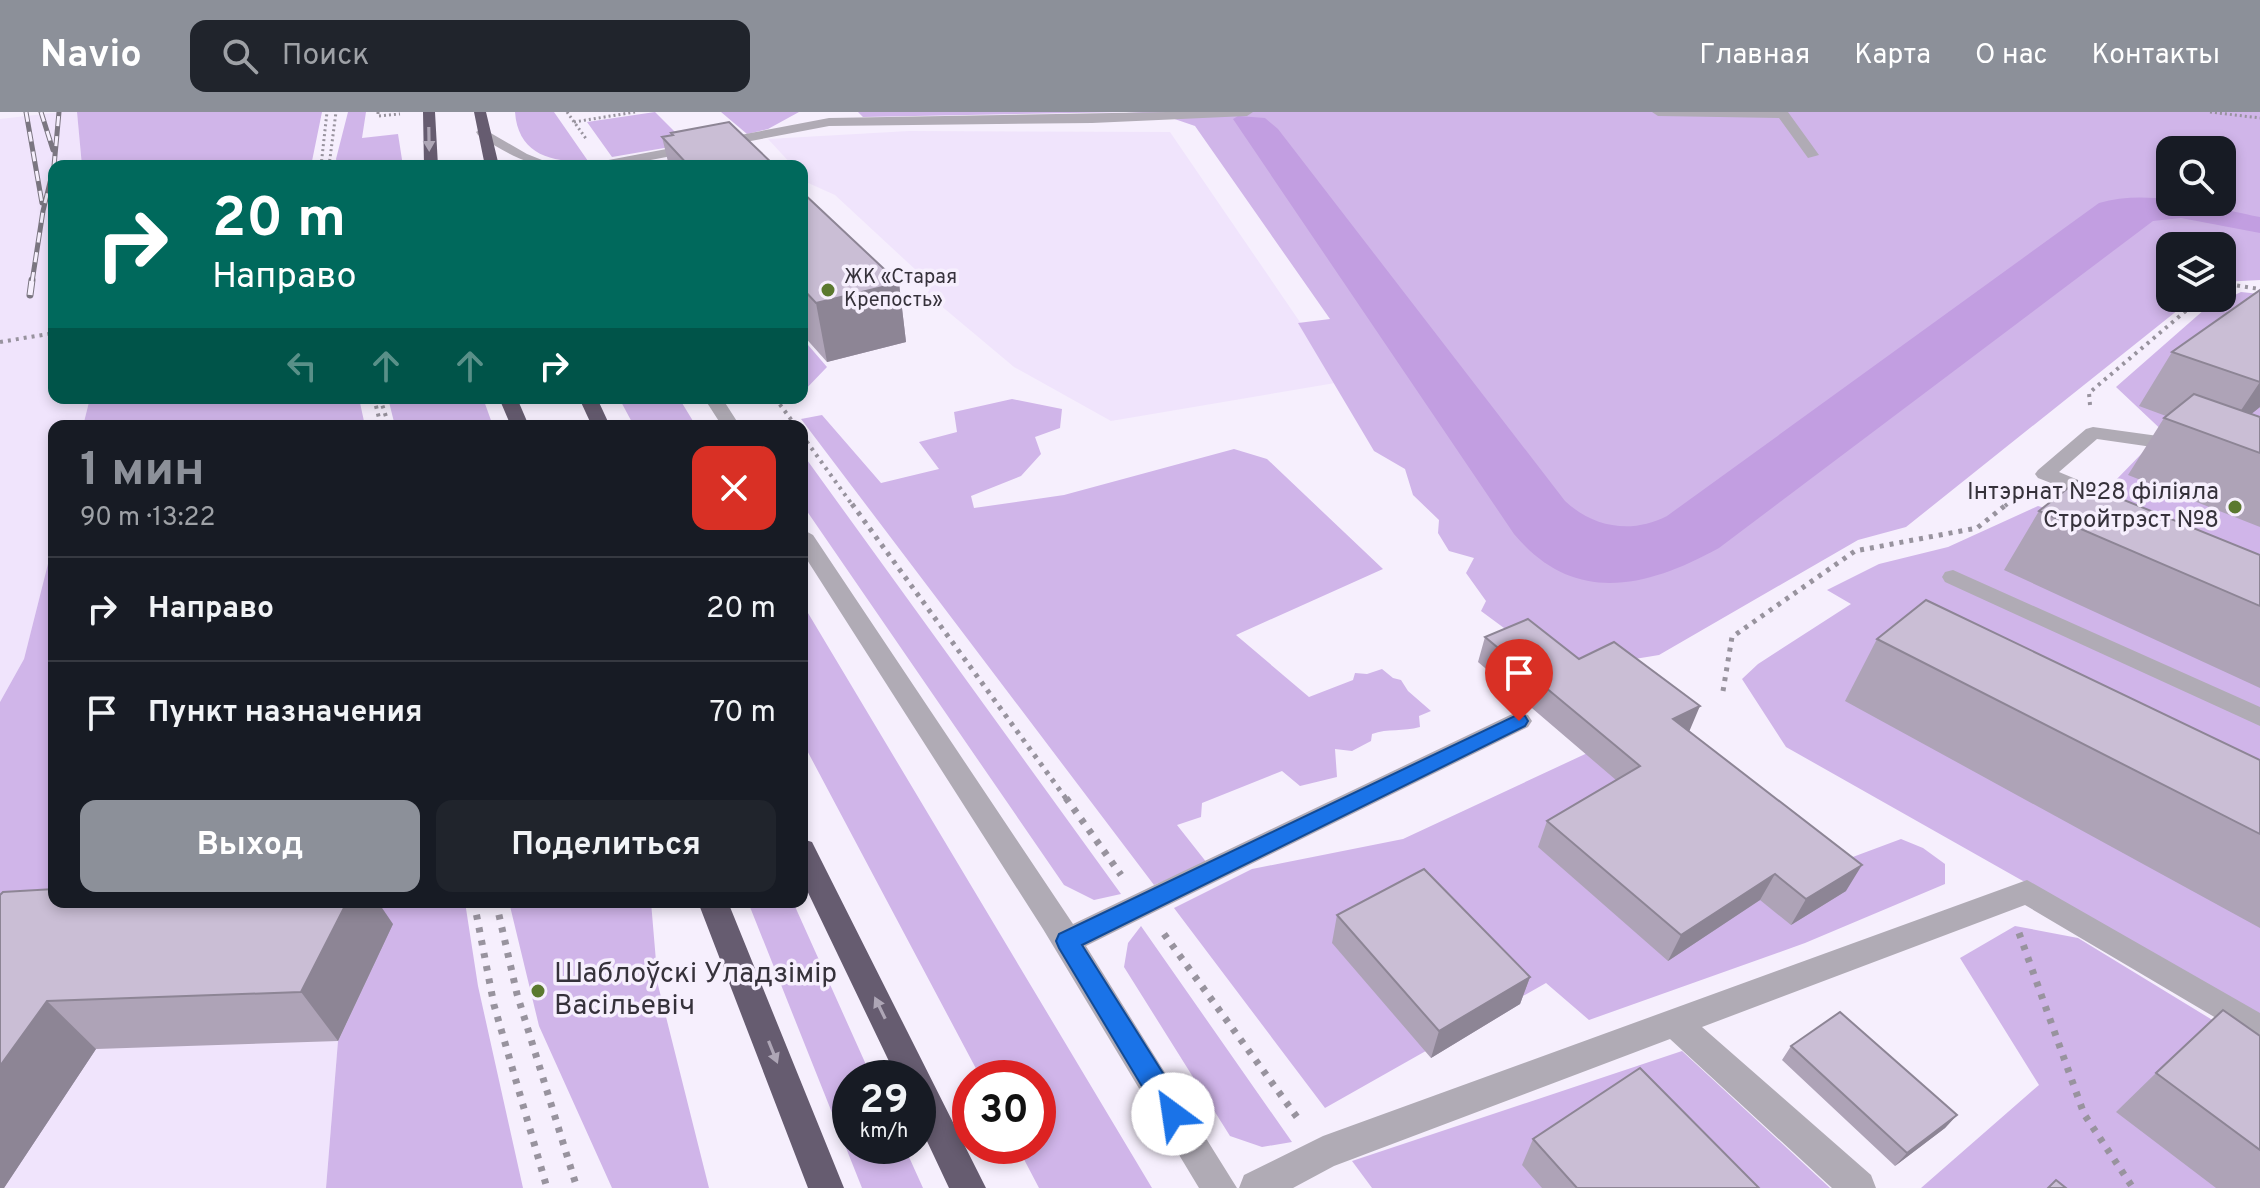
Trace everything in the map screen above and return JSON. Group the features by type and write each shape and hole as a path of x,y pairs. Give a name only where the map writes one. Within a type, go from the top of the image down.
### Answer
{"highway":[{"path":"429,112 431,160"},
{"path":"480,112 490,160"},
{"path":"808,862 905,1060"},
{"path":"715,908 826,1188"},
{"path":"936,1123 968,1188"}],"street":[{"path":"630,160 829,122 1198,116 1247,112"},
{"path":"1658,112 1783,114 1813,155"},
{"path":"482,132 531,160"},
{"path":"2117,503 2045,474 2093,433 2199,449"},
{"path":"808,544 1067,941 1219,1188"},
{"path":"1953,577 2260,717"},
{"path":"1067,941 1519,721"},
{"path":"1257,1188 1323,1153 2027,892 2260,1030"},
{"path":"1674,1022 1858,1188"}],"path":[{"path":"322,160 327,112"},
{"path":"330,160 336,112"},
{"path":"574,122 635,112"},
{"path":"2210,112 2260,118"},
{"path":"2236,285 2260,289"},
{"path":"2093,433 2089,393 2184,312"},
{"path":"0,342 48,334"},
{"path":"808,443 1323,1153"},
{"path":"1723,691 1732,637 1855,551 1977,528 2045,474"},
{"path":"2001,901 2023,940 2084,1114 2133,1188"},
{"path":"475,908 494,1005 547,1188"},
{"path":"497,908 517,994 577,1188"}],"shaded area":[{"path":"77,112 81,160 48,160 48,404 88,404 84,420 48,420 48,564 24,659 0,702 0,119"},
{"path":"77,112 322,112 312,160 81,160"},
{"path":"348,112 366,112 362,138 398,134 402,160 336,159"},
{"path":"515,112 554,112 587,160 561,160 539,153 522,138"},
{"path":"655,112 676,133 722,138 612,157 587,122"},
{"path":"721,112 799,112 768,129 747,134"},
{"path":"858,112 1124,112 863,117"},
{"path":"1126,112 2260,112 2260,280 2236,281 2236,232 2156,232 2156,312 2175,312 1906,527 1858,540 1659,655 1562,671 1481,611 1486,601 1466,573 1474,558 1449,551 1438,533 1439,520 1413,495 1405,469 1374,451 1298,323 1330,319 1195,126 1160,114"},
{"path":"1238,116 1265,118 1278,129 1565,501 1588,517 1614,525 1640,525 1667,516 2099,203 2138,197 2156,198 2156,216 2236,216 2236,212 2260,217 2260,233 2181,218 2153,221 1719,548 1665,573 1638,580 1612,583 1586,581 1561,572 1537,557 1514,534 1233,119"},
{"path":"909,131 1170,132 1341,382 1111,421 1014,367 927,294 932,285 835,195 808,183 808,160 787,160 768,139"},
{"path":"2236,294 2260,294 2260,430 2169,437 2116,387 2202,312 2236,312"},
{"path":"808,345 827,367 808,387"},
{"path":"1012,399 1062,409 1060,428 1035,437 1041,454 1021,476 971,496 974,508 1064,495 1234,449 1267,459 1383,569 1236,635 1309,697 1353,680 1355,673 1367,674 1382,669 1401,680 1408,691 1431,711 1419,716 1420,727 1372,734 1371,741 1352,751 1335,749 1337,777 1300,786 1282,771 1202,803 1201,817 1177,825 1207,863 1154,885 808,428 808,420 801,419 822,415 881,483 939,469 919,442 957,432 954,412"},
{"path":"88,404 360,404 364,420 84,420"},
{"path":"390,404 485,404 491,420 394,420"},
{"path":"622,404 683,404 692,420 631,420"},
{"path":"2149,446 2260,474 2260,1015 1786,747 1742,679 1758,664 1851,604 1827,590 1879,564 1948,547 2038,506 2079,518"},
{"path":"808,461 1121,894 1094,900 1064,885 808,513"},
{"path":"48,564 48,908 466,908 478,986 523,1188 326,1188 338,1041 392,925 0,1008 0,702 24,659"},
{"path":"808,613 1152,1188 1039,1188 1026,1164 1056,1164 1056,1060 971,1060 808,752"},
{"path":"1626,735 1842,861 1901,839 1923,848 1945,864 1945,884 1805,943 1589,1020 1546,983 1325,1108 1174,908 1252,869 1403,839"},
{"path":"510,908 652,908 658,985 709,1188 612,1188 539,1026"},
{"path":"750,908 796,908 864,1060 832,1060 832,1113"},
{"path":"393,924 338,1041 326,1188 0,1188 0,1008"},
{"path":"1141,926 1292,1142 1262,1147 1230,1136 1124,967 1128,943"},
{"path":"2015,926 2078,938 2260,1049 2260,1188 1921,1188 2039,1085 1960,958"},
{"path":"1682,1051 1830,1188 1372,1188 1352,1161"},
{"path":"852,1164 912,1164 923,1188 862,1188"}],"building":[{"path":"729,122 769,160 683,160 662,137 673,135 671,133"},
{"path":"808,198 899,283 816,303 808,294"},
{"path":"2260,290 2260,382 2172,352 2229,312 2236,312 2236,307"},
{"path":"2194,394 2260,417 2260,453 2164,418"},
{"path":"2077,481 2260,555 2260,606 2039,511"},
{"path":"1926,600 2260,760 2260,834 1877,639"},
{"path":"1528,619 1579,659 1614,642 1700,706 1673,719 1862,865 1806,899 1775,874 1681,935 1547,821 1640,766 1485,637"},
{"path":"1424,869 1530,977 1439,1031 1337,915"},
{"path":"48,889 48,908 344,908 301,992 47,1001 0,1066 0,895 3,892"},
{"path":"2223,1010 2260,1036 2260,1150 2156,1073"},
{"path":"1840,1012 1957,1115 1907,1153 1791,1046"},
{"path":"1640,1068 1759,1188 1577,1188 1533,1139"},
{"path":"2056,1180 2066,1188 2048,1188"}],"railway":[{"path":"26,112 42,203"},
{"path":"41,112 53,150"},
{"path":"55,160 59,112"},
{"path":"32,282 48,191"},
{"path":"30,295 32,280"}],"place":[{"name":"ЖК «Старая Крепость»","path":"828,290"},
{"name":"Інтэрнат №28 фiлiяла Стройтрэст №8","path":"2235,507"},
{"name":"Шаблоўскі Уладзімір Васільевіч","path":"538,991"}],"route":[{"path":"1173,1114 1067,941 1519,721"}]}
